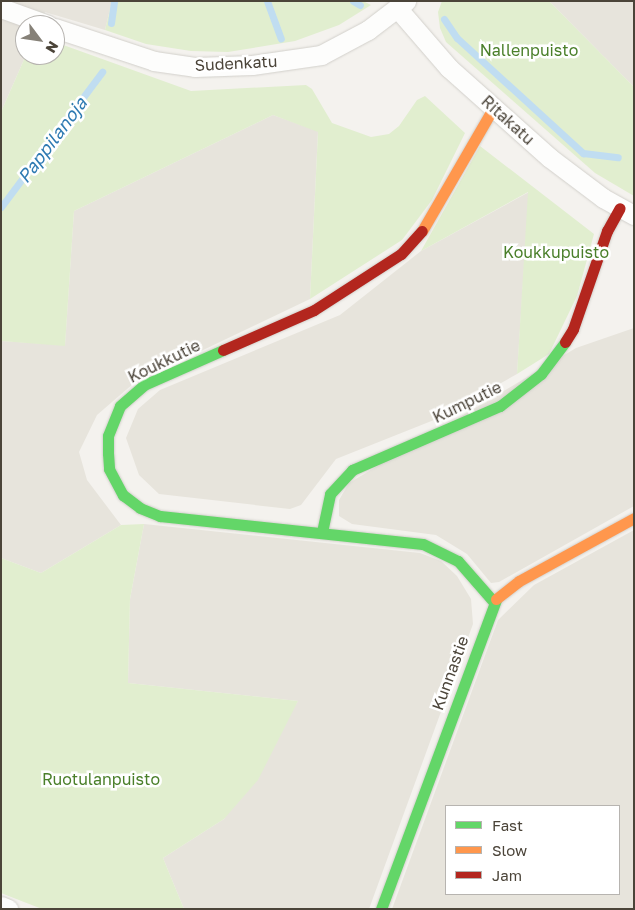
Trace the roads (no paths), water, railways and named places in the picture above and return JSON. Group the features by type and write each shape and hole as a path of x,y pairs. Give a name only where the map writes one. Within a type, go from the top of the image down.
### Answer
{"street":[{"name":"Sudenkatu","path":"65,31 154,61 222,66 321,54 368,30 402,5"},
{"name":"Ritakatu","path":"402,5 449,68 550,158 627,212"},
{"path":"1,8 20,15"},
{"name":"Koukkutie","path":"493,601 458,560 441,551 402,540 181,519 140,508 123,495 110,469 108,436 123,402 144,385 314,310 401,254 427,225 494,107"},
{"name":"Kumputie","path":"322,532 324,511 330,494 352,470 500,406 541,374 558,354 572,329 607,231 627,212"},
{"path":"493,601 519,581 634,518"},
{"name":"Kunnastie","path":"381,909 493,601"},
{"path":"1,906 8,909"}],"waterway":[{"name":"Pappilanoja","path":"111,23 114,1"},
{"path":"267,1 281,39"},
{"path":"353,1 360,5"},
{"path":"444,19 457,38 583,153 618,157"},
{"name":"Pappilanoja","path":"1,207 102,72"}],"park label":[{"name":"Nallenpuisto","path":"529,50"},
{"name":"Koukkupuisto","path":"556,252"},
{"name":"Ruotulanpuisto","path":"101,779"}]}
